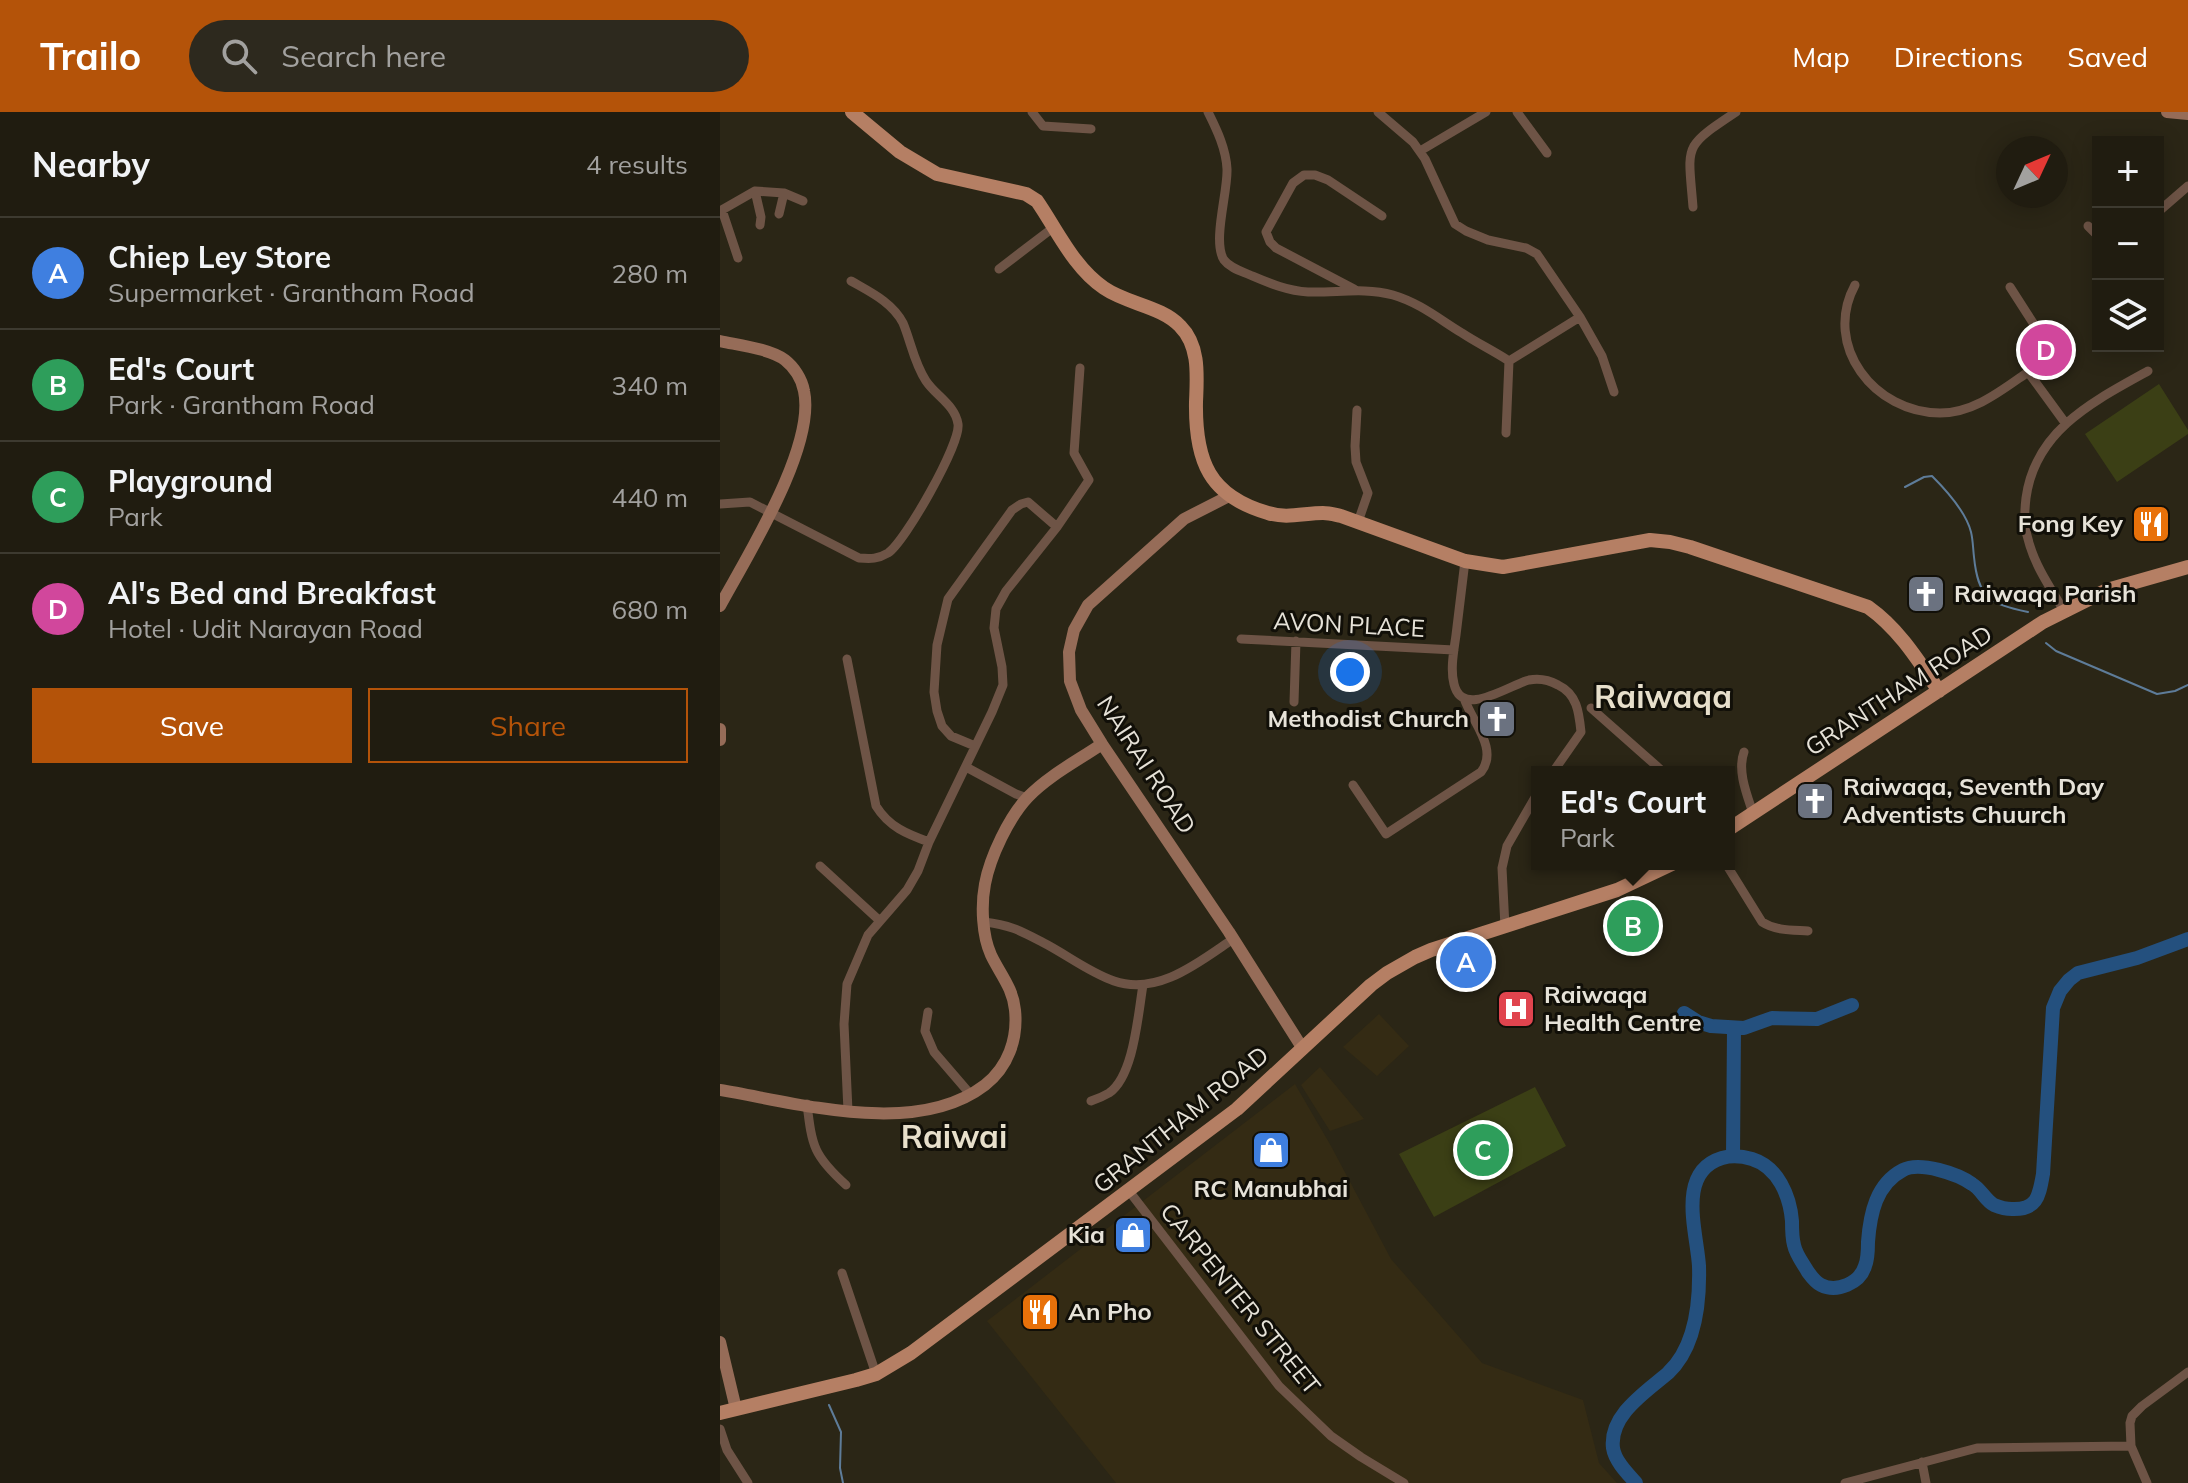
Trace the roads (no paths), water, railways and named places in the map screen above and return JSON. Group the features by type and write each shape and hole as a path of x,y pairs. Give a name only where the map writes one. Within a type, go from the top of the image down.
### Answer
{"main road":[{"path":"852,112 900,152 937,174 1026,194 1037,201 1091,279 1123,300 1165,316 1181,326 1196,360 1196,430 1203,462 1213,482 1229,496 1273,515 1324,513 1341,516 1465,561 1503,567 1650,540 1690,547 1868,607 1885,619 1906,642 1939,691"},
{"name":"GRANTHAM ROAD","path":"1735,825 2043,622 2107,590 2188,567"},
{"name":"GRANTHAM ROAD","path":"720,1413 876,1374 911,1353 1237,1109 1387,973 1431,950 1617,890 1659,870"}],"street":[{"path":"1032,112 1043,126 1091,129"},
{"path":"1208,112 1222,141 1227,166 1220,250 1224,261 1232,267 1295,291 1375,291 1416,303 1509,361"},
{"path":"1378,112 1420,151 1455,224 1488,240 1526,248 1537,254 1580,317 1602,356 1614,392"},
{"path":"1420,151 1486,112"},
{"path":"1517,112 1547,153"},
{"path":"1693,207 1689,161 1692,146 1701,135 1736,112"},
{"path":"2167,112 2188,114"},
{"path":"1354,289 1276,248 1266,232 1293,183 1304,175 1328,180 1382,216"},
{"path":"2163,208 2188,186"},
{"path":"755,191 760,225"},
{"path":"738,258 721,211 755,191 784,193 803,201"},
{"path":"779,214 784,193"},
{"path":"2088,226 2092,230"},
{"path":"999,269 1054,227"},
{"path":"720,504 750,502 859,558 876,559 891,551 903,537 952,451 959,427 954,410 925,380 902,321 876,295 851,281"},
{"path":"1855,285 1847,300 1845,340 1866,378 1881,394 1900,405 1943,413 1987,400 2028,372 2039,347 2037,329 2010,287"},
{"path":"1509,361 1580,317"},
{"path":"720,341 783,358 797,373 804,391 805,414 788,477 720,606"},
{"path":"1506,433 1509,361"},
{"path":"848,1111 844,1024 847,984 868,935 907,890 918,871 1003,685 994,628 996,609 1006,591 1057,527 1089,480 1074,453 1080,368"},
{"path":"2064,611 2035,560 2024,522 2034,464 2042,450 2079,412 2148,371"},
{"path":"2028,372 2066,424"},
{"path":"1357,410 1356,462 1368,493 1358,522"},
{"name":"NAIRAI ROAD","path":"1229,496 1184,519 1088,605 1074,630 1069,652 1070,681 1081,710 1102,744 1303,1049"},
{"path":"975,746 951,736 942,726 937,711 934,692 937,645 948,599 998,528 1021,504 1028,502 1057,527"},
{"path":"1353,785 1386,834 1481,772 1486,765 1487,746 1454,683 1454,650 1465,561"},
{"name":"AVON PLACE","path":"1241,639 1454,650"},
{"path":"1294,702 1296,641"},
{"path":"847,659 876,806 890,823 903,832 929,842"},
{"path":"1464,698 1478,699 1531,680 1543,679 1570,692 1577,703 1581,732 1557,766"},
{"path":"1591,708 1657,766"},
{"path":"720,729 720,740"},
{"path":"720,1090 848,1111 906,1113 952,1104 971,1095 997,1075 1014,1045 1016,1027 1015,1006 1009,985 990,953 984,922 985,884 991,863 1027,798 1102,744"},
{"path":"1744,752 1742,772 1753,813"},
{"path":"966,767 1027,798"},
{"path":"1505,927 1502,868 1507,846 1531,803"},
{"path":"820,866 880,921"},
{"path":"1729,870 1762,922 1785,930 1808,931"},
{"path":"984,922 1019,929 1114,981 1143,985 1189,969 1233,939"},
{"path":"1091,1101 1111,1092 1129,1062 1143,985"},
{"path":"928,1012 925,1031 934,1052 971,1095"},
{"path":"807,1104 814,1149 826,1167 846,1185"},
{"name":"CARPENTER STREET","path":"1129,1191 1279,1386 1331,1436 1404,1483"},
{"path":"842,1273 876,1374"},
{"path":"720,1342 736,1409"},
{"path":"2147,1483 2131,1446 2130,1423 2135,1412 2188,1372"},
{"path":"720,1429 727,1450 748,1483"},
{"path":"1845,1483 1977,1448 2131,1446"},
{"path":"1922,1462 1926,1483"}],"waterway":[{"path":"1905,487 1932,476 1969,524 1976,571 1983,590 1995,602 2028,612"},
{"path":"2046,643 2056,651 2157,694 2188,685"},
{"path":"1636,1483 1616,1458 1613,1436 1631,1405 1677,1362 1690,1337 1697,1309 1699,1280 1692,1204 1699,1176 1708,1165 1722,1158 1737,1156 1752,1159 1769,1169 1781,1184 1789,1202 1793,1242 1798,1256 1813,1279 1834,1288 1853,1282 1862,1272 1867,1260 1876,1201 1886,1183 1903,1170 1919,1167 1948,1173 1975,1186 1994,1205 2010,1209 2027,1207 2036,1200 2043,1174 2053,1008 2060,991 2078,973 2137,958 2188,939"},
{"path":"1684,1013 1711,1026 1744,1028 1772,1018 1817,1019 1852,1005"},
{"path":"1733,1156 1734,1028"},
{"path":"829,1405 841,1432 840,1468 843,1483"}],"place":[{"name":"Al's Bed and Breakfast","path":"2046,350"},
{"name":"Fong Key","path":"2151,524"},
{"name":"Raiwaqa Parish","path":"1926,594"},
{"name":"Methodist Church","path":"1497,719"},
{"name":"Raiwaqa, Seventh Day Adventists Chuurch","path":"1815,801"},
{"name":"Ed's Court","path":"1633,926"},
{"name":"Chiep Ley Store","path":"1466,962"},
{"name":"Raiwaqa Health Centre","path":"1516,1009"},
{"name":"RC Manubhai","path":"1271,1150"},
{"name":"Playground","path":"1483,1150"},
{"name":"Kia","path":"1133,1235"},
{"name":"An Pho","path":"1040,1312"}],"district":[{"name":"Raiwaqa","path":"1663,697"},
{"name":"Raiwai","path":"954,1137"}]}
